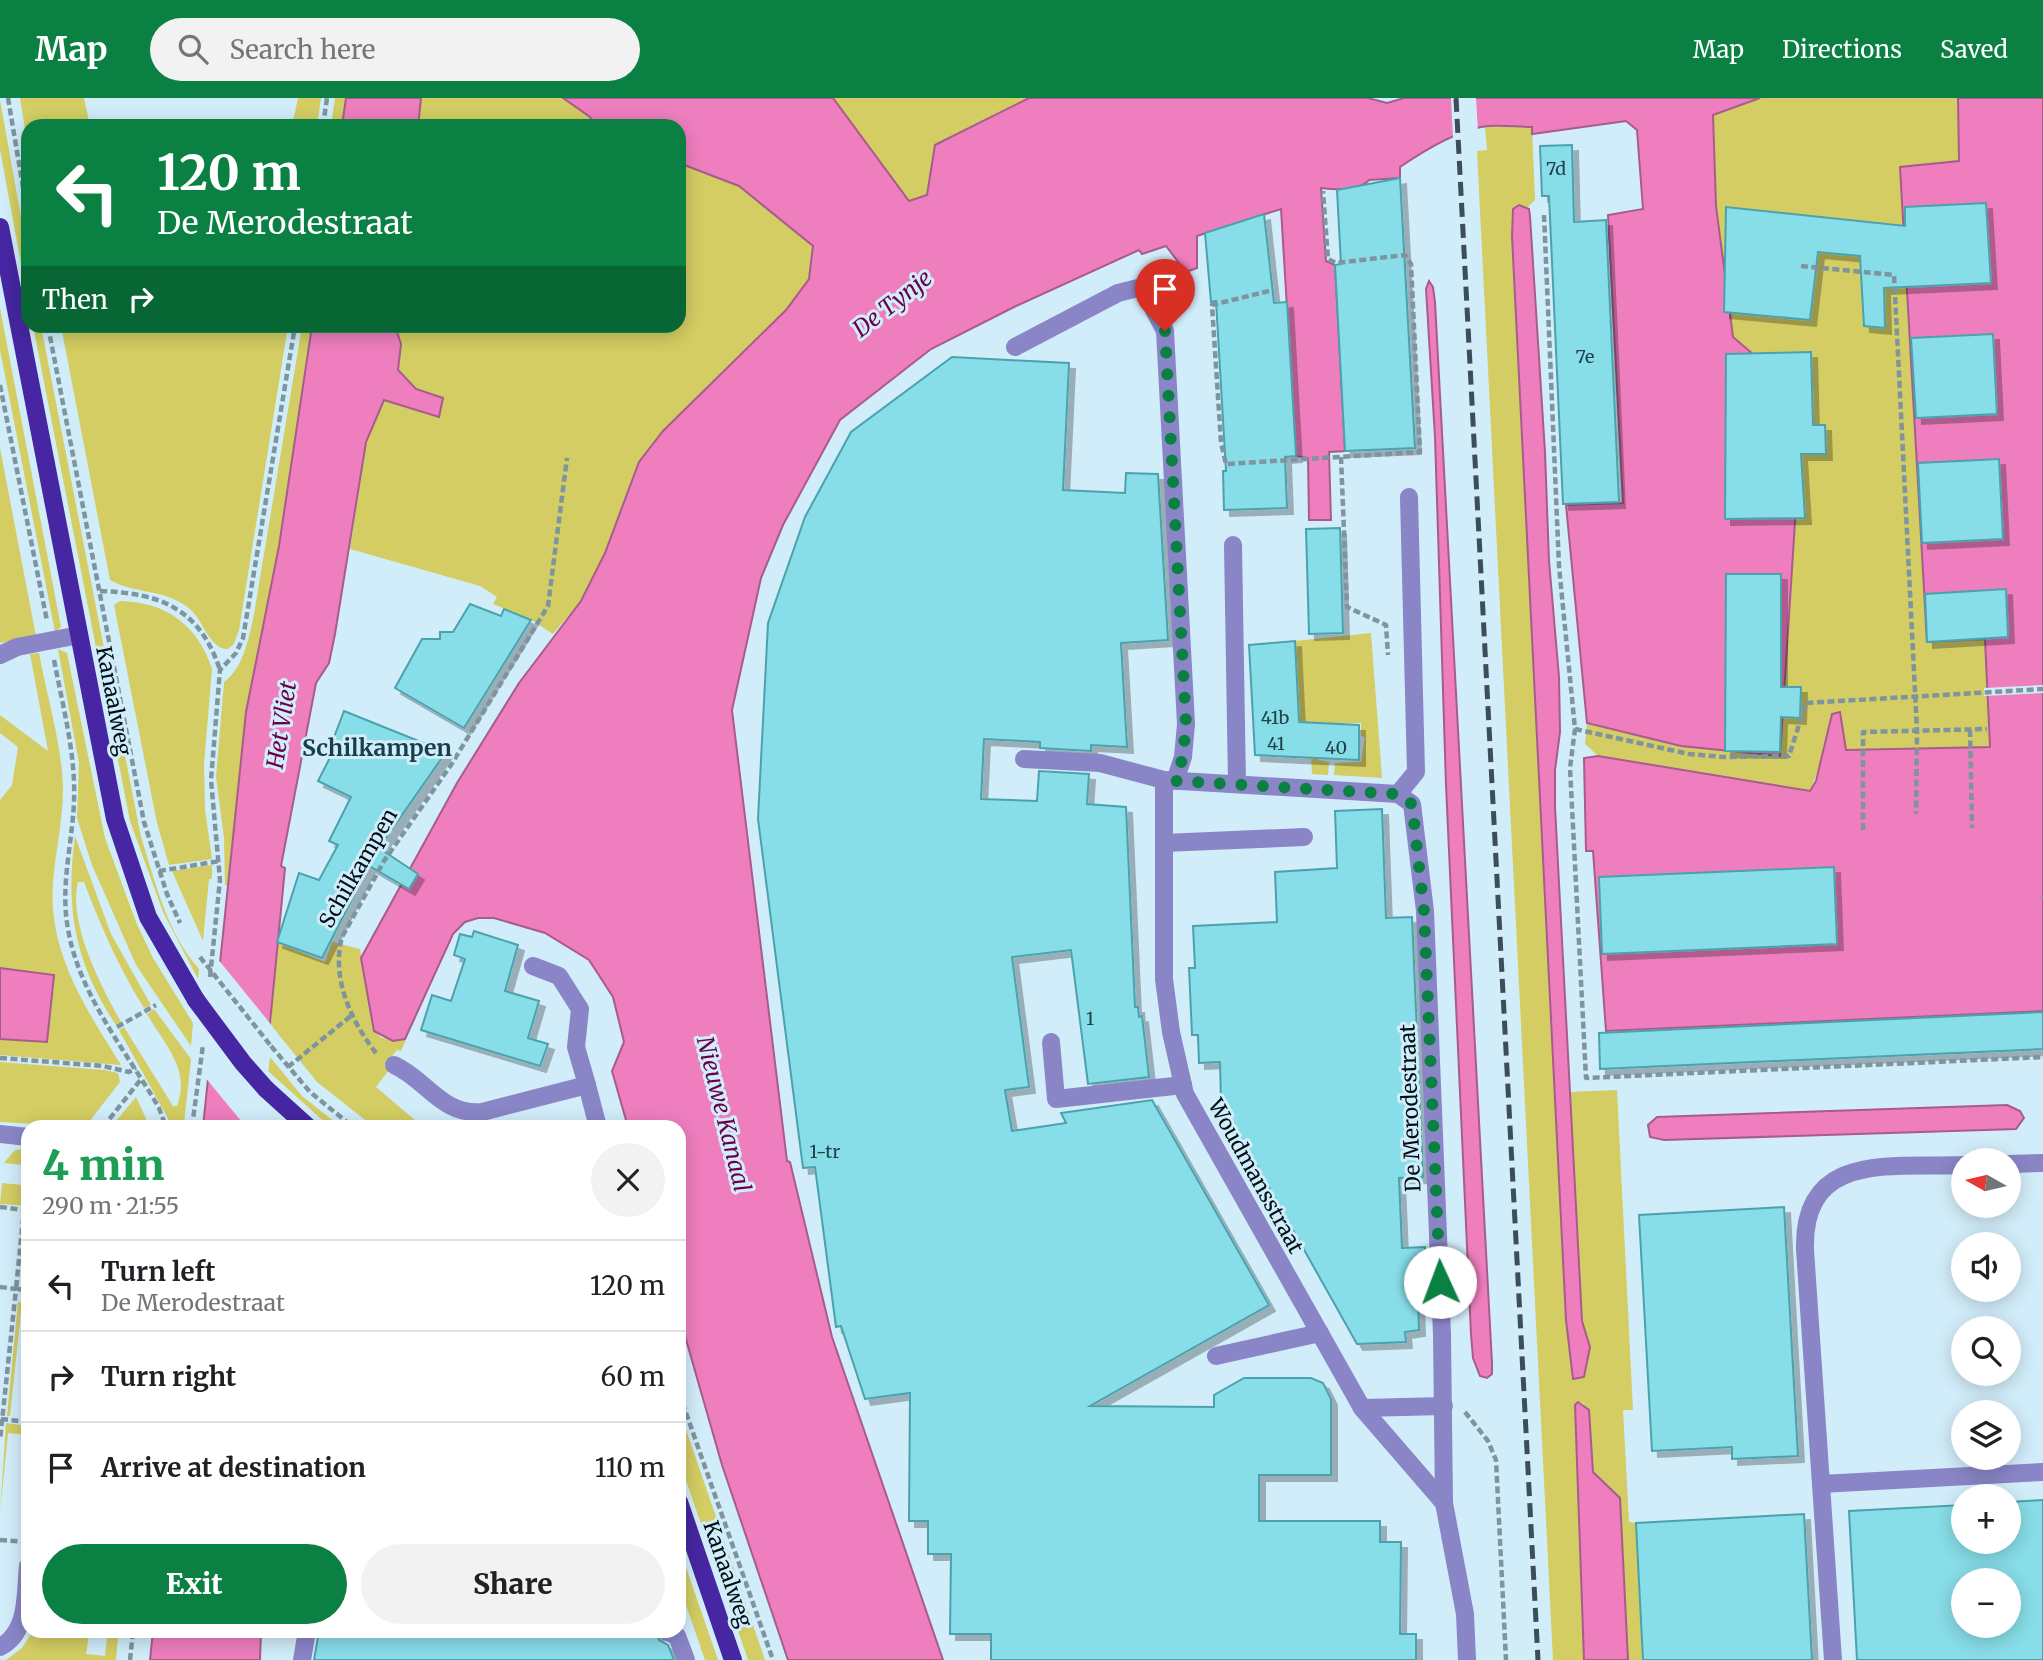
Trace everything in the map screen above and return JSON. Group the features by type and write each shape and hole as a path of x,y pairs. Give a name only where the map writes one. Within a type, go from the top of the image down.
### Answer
{"main road":[{"name":"Kanaalweg","path":"0,227 105,775 128,865 167,954 196,1000 243,1063 301,1120"},
{"name":"Kanaalweg","path":"686,1522 733,1660"}],"street":[{"name":"Woudmansstraat","path":"1015,347 1118,293 1142,288 1165,331 1186,724 1183,757 1169,780 1164,843 1164,979 1171,1032 1183,1085 1199,1123 1362,1408 1444,1503"},
{"path":"1024,759 1100,763 1169,780 1398,794 1416,772 1409,496"},
{"path":"1233,545 1237,784"},
{"path":"0,655 17,647 79,635"},
{"name":"De Merodestraat","path":"1398,794 1412,804 1424,911 1444,1406 1444,1503 1465,1614 1467,1660"},
{"path":"1164,843 1304,837"},
{"path":"533,966 559,976 580,1009 576,1047 596,1120"},
{"path":"1051,1042 1056,1099 1183,1085"},
{"path":"394,1065 404,1069 451,1108 464,1113 482,1112 587,1085"},
{"path":"0,1134 21,1136"},
{"path":"2021,1164 2043,1163"},
{"path":"1833,1660 1805,1250 1809,1213 1818,1196 1844,1173 1861,1169 1951,1166"},
{"path":"1216,1356 1320,1333"},
{"path":"1362,1408 1444,1406"},
{"path":"1821,1484 2043,1472"},
{"path":"0,1647 11,1639 21,1624"},
{"path":"302,1660 306,1638"},
{"path":"678,1638 686,1660"}],"path":[{"path":"8,98 21,175"},
{"path":"324,119 327,98"},
{"path":"1269,291 1212,305 1221,443 1226,464 1420,452 1411,264 1405,256 1336,262 1328,259 1323,191"},
{"path":"1544,215 1559,566 1575,729 1570,768 1586,1078 2043,1057"},
{"path":"1801,266 1894,275 1917,731 1916,814"},
{"name":"Kanaalweg","path":"49,333 144,822 159,871 182,927"},
{"path":"219,670 236,653 243,638 294,333"},
{"path":"0,385 74,768 72,826 64,874 68,929 77,964 92,997 142,1078 163,1120"},
{"path":"1341,457 1347,607 1386,625 1389,664"},
{"name":"Schilkampen","path":"394,1065 386,1063 374,1051 345,1003 338,951 342,937 384,861 452,765 548,606 568,458"},
{"path":"100,591 153,597 187,615 212,648 219,670 211,780 219,861 209,986"},
{"path":"1575,729 1689,754 1723,757 1790,756 1806,703 2043,689"},
{"path":"1863,830 1863,732 1987,729"},
{"path":"1970,730 1972,828"},
{"path":"159,871 219,861"},
{"path":"194,947 288,1067 310,1092 344,1120"},
{"path":"117,1027 156,1005"},
{"path":"288,1067 352,1016"},
{"path":"193,1120 203,1038"},
{"path":"0,1058 103,1066 129,1072 135,1068"},
{"path":"109,1120 142,1078"},
{"path":"0,1208 21,1210"},
{"path":"0,1440 21,1240"},
{"path":"0,1287 21,1289"},
{"path":"1444,1406 1457,1408 1473,1418 1488,1441 1496,1460 1506,1660"},
{"path":"686,1413 773,1660"},
{"path":"1,1419 21,1421"},
{"path":"0,1539 18,1541"},
{"path":"130,1660 133,1638"}],"shaded area":[{"path":"20,98 84,98 88,119 23,119"},
{"path":"298,98 321,98 318,119 294,119"},
{"path":"335,98 346,98 343,119 332,119"},
{"path":"421,98 563,98 592,119 419,119"},
{"path":"833,98 1029,98 935,145 927,195 908,201"},
{"path":"1760,98 1958,98 1959,161 1900,168 1928,642 1985,639 1990,748 1845,750 1840,713 1810,791 1598,756 1585,744 1587,723 1681,746 1780,755 1803,397 1733,337 1716,206 1713,114"},
{"path":"0,100 21,217 21,263 0,150"},
{"path":"1485,127 1532,127 1535,200 1527,208 1513,209 1512,236 1566,1320 1590,1347 1582,1321 1569,1092 1617,1090 1633,1410 1623,1410 1629,1522 1636,1523 1643,1660 1628,1660 1620,1498 1593,1472 1583,1403 1578,1402 1575,1405 1584,1660 1553,1660 1477,151 1487,150"},
{"path":"686,166 739,186 813,247 809,279 786,310 663,431 639,462 605,553 581,601 553,634 530,619 493,604 497,597 480,586 350,549 366,442 384,400 438,417 443,398 416,389 398,370 401,344 397,333 686,333"},
{"path":"0,308 61,627 55,632 0,350"},
{"path":"34,333 42,333 141,837 163,906 178,939 199,969 198,979 163,912 130,821"},
{"path":"62,333 287,333 239,630 234,644 228,649 217,645 192,611 183,604 110,580"},
{"path":"301,333 311,333 279,545 246,712 228,885 225,885 224,838 216,777 224,682 241,660 252,623"},
{"path":"0,448 36,636 0,643"},
{"path":"120,601 152,606 178,619 198,640 212,669 204,765 205,809 212,859 169,865 157,823 114,605"},
{"path":"1371,633 1382,778 1334,775 1335,763 1361,762 1365,737 1361,736 1361,723 1312,723 1320,740 1319,760 1329,762 1328,775 1312,774 1310,738 1300,738 1295,641"},
{"path":"58,649 67,653 105,838 136,922 153,958 193,1023 191,1046 136,965 92,865 77,818 79,763"},
{"path":"39,653 62,772 62,813 53,884 57,934 72,980 121,1065 0,1055 0,1039 47,1042 54,975 0,968 0,800 12,785 18,747 0,733 0,715 48,751 30,654"},
{"path":"75,836 111,934 151,1005 144,1008 135,993 111,947 84,882 78,882 76,899 82,935 104,991 121,1022 116,1025 91,980 76,935 71,888"},
{"path":"212,865 212,879 209,879 203,941 172,871"},
{"path":"276,942 325,962 332,942 360,949 374,1031 382,1038 406,1040 401,1051 397,1050 384,1066 389,1070 376,1087 415,1120 365,1120 317,1082 271,1025"},
{"path":"154,1009 191,1059 184,1120 169,1120 119,1030 124,1027 173,1106 177,1106 181,1080 178,1069 174,1057 147,1014"},
{"path":"270,1057 302,1096 332,1120 322,1120 268,1071"},
{"path":"0,1062 118,1073 120,1082 90,1120 0,1122"},
{"path":"136,1097 147,1120 117,1120"},
{"path":"21,1149 21,1165 4,1163 14,1151"},
{"path":"2,1183 21,1185 21,1206 0,1204"},
{"path":"18,1302 21,1302 10,1416 7,1416"},
{"path":"6,1423 21,1425 21,1434 8,1433 0,1514"},
{"path":"686,1430 765,1660 748,1660 686,1480"},
{"path":"686,1567 718,1660 705,1660 686,1605"},
{"path":"28,1638 89,1638 86,1654 105,1656 107,1638 118,1638 116,1660 6,1660 22,1648"}],"water":[{"path":"346,98 421,98 419,119 343,119"},
{"path":"563,98 833,98 909,201 927,195 935,145 1029,98 1368,98 1387,103 1404,98 1760,98 1713,115 1716,206 1733,337 1803,397 1780,756 1681,746 1587,723 1566,505 1623,503 1608,215 1643,209 1637,130 1626,121 1532,134 1532,127 1481,127 1450,138 1418,155 1400,167 1400,178 1369,180 1365,184 1347,189 1321,188 1326,261 1335,265 1345,451 1329,452 1331,520 1309,520 1308,458 1296,456 1281,209 1197,236 1197,268 1186,272 1166,246 1142,254 1139,250 1014,307 931,349 840,420 783,525 761,578 732,710 787,1161 790,1162 832,1337 943,1660 788,1660 722,1465 686,1339 686,1120 626,1120 612,1071 624,1042 613,997 589,960 545,933 494,918 478,918 465,922 453,934 405,1039 393,1041 374,1031 361,958 457,783 519,683 581,601 605,553 639,462 663,431 786,310 809,279 813,246 739,186 686,166 686,119 590,117"},
{"path":"1958,98 2043,98 2043,1011 1606,1031 1593,851 1586,851 1584,758 1598,756 1810,791 1816,781 1832,714 1840,712 1846,750 1990,747 1985,639 1927,642 1900,167 1959,161"},
{"path":"1519,205 1529,209 1530,216 1549,561 1559,677 1560,732 1555,770 1555,807 1582,1321 1590,1347 1584,1377 1573,1379 1566,1320 1512,236 1513,209"},
{"path":"1429,281 1433,287 1435,302 1492,1363 1492,1374 1487,1378 1480,1376 1473,1358 1471,1334 1446,785 1435,437 1426,289"},
{"name":"Het Vliet","path":"311,333 397,333 401,344 398,370 416,389 443,398 439,417 384,400 366,442 335,634 329,663 316,683 281,866 285,868 261,1120 204,1120 246,712 279,546"},
{"path":"0,968 54,975 47,1042 0,1039"},
{"path":"2007,1105 2020,1111 2024,1118 2016,1129 1664,1140 1650,1137 1648,1125 1657,1117"},
{"path":"1578,1402 1589,1410 1593,1472 1620,1498 1628,1660 1584,1660 1575,1405"},
{"path":"152,1638 261,1638 260,1660 150,1660"}],"pier":[{"path":"1451,98 1476,98 1478,131 1453,139"},
{"path":"2043,685 2043,693 1984,696 1984,688"},
{"path":"217,958 273,1027 263,1120 240,1120 204,1076"}],"building":[{"path":"1572,145 1574,222 1606,220 1619,502 1563,504 1549,196 1542,196 1540,146"},
{"path":"1400,178 1415,448 1345,451 1335,265 1341,264 1337,190"},
{"path":"1986,203 1991,283 1884,288 1885,328 1864,326 1860,256 1818,252 1810,320 1724,312 1726,207 1905,226 1905,207"},
{"path":"1264,214 1274,303 1287,302 1296,456 1285,457 1287,508 1224,510 1223,471 1226,471 1216,301 1211,302 1205,233"},
{"path":"1993,334 1997,414 1916,418 1911,338"},
{"path":"1811,352 1813,425 1825,425 1826,454 1801,454 1805,518 1725,519 1726,354"},
{"path":"952,357 1069,363 1063,490 1125,493 1126,473 1158,474 1168,640 1121,643 1127,747 1091,745 1091,751 1040,748 1040,742 984,739 981,799 1037,801 1039,771 1089,774 1087,804 1126,807 1135,1007 1138,1007 1139,1017 1142,1016 1149,1077 1088,1084 1071,950 1012,957 1029,1087 1005,1090 1012,1131 1066,1123 1061,1113 1152,1100 1269,1305 1090,1406 1214,1407 1214,1395 1244,1378 1311,1378 1323,1383 1331,1399 1331,1475 1259,1475 1259,1521 1380,1521 1380,1542 1401,1542 1400,1634 1416,1634 1416,1660 991,1660 991,1634 950,1634 951,1554 928,1554 928,1521 909,1521 910,1393 865,1399 841,1326 836,1327 815,1167 803,1168 758,819 768,623 805,517 851,432"},
{"path":"1999,459 2003,539 1922,543 1918,463"},
{"path":"1340,528 1343,633 1309,634 1306,529"},
{"path":"1726,574 1781,574 1781,687 1801,687 1800,718 1781,717 1780,752 1725,751"},
{"path":"2006,589 2008,637 1927,642 1925,594"},
{"path":"470,604 501,616 504,609 531,620 464,728 395,688 422,639 440,639 440,632 453,632"},
{"path":"1295,641 1299,722 1359,725 1359,760 1255,755 1249,645"},
{"path":"344,711 446,752 379,848 418,874 409,889 369,866 322,958 277,942 299,873 319,880 338,845 329,841 351,797 318,781 338,742 333,740"},
{"path":"1382,809 1386,918 1412,917 1423,1177 1399,1178 1402,1248 1425,1247 1427,1299 1418,1298 1419,1330 1405,1332 1406,1342 1357,1344 1221,1102 1220,1062 1199,1063 1198,1035 1192,1035 1189,968 1195,968 1193,926 1277,922 1275,872 1337,868 1335,811"},
{"path":"1834,867 1837,944 1602,954 1599,877"},
{"path":"474,931 518,945 505,991 539,1001 528,1038 548,1044 540,1066 421,1030 432,995 451,1001 465,959 454,955 460,934 472,937"},
{"path":"2043,1012 2043,1049 1600,1069 1599,1033"},
{"path":"1784,1207 1798,1456 1732,1459 1732,1447 1652,1451 1639,1215"},
{"path":"2043,1500 2043,1660 1857,1660 1849,1511 1951,1506 1951,1554 2021,1554 2021,1501"},
{"path":"1804,1514 1812,1660 1643,1660 1636,1523"},
{"path":"318,1638 658,1638 668,1645 674,1660 314,1660"}],"railway":[{"path":"1456,98 1538,1660"}],"district":[{"name":"Schilkampen","path":"377,747"}],"route":[{"path":"1165,331 1186,724 1183,757 1175,781 1398,794 1412,804 1424,911 1440,1282"}],"water label":[{"name":"De Tynje","path":"892,303"},
{"name":"Nieuwe Kanaal","path":"724,1114"}]}
